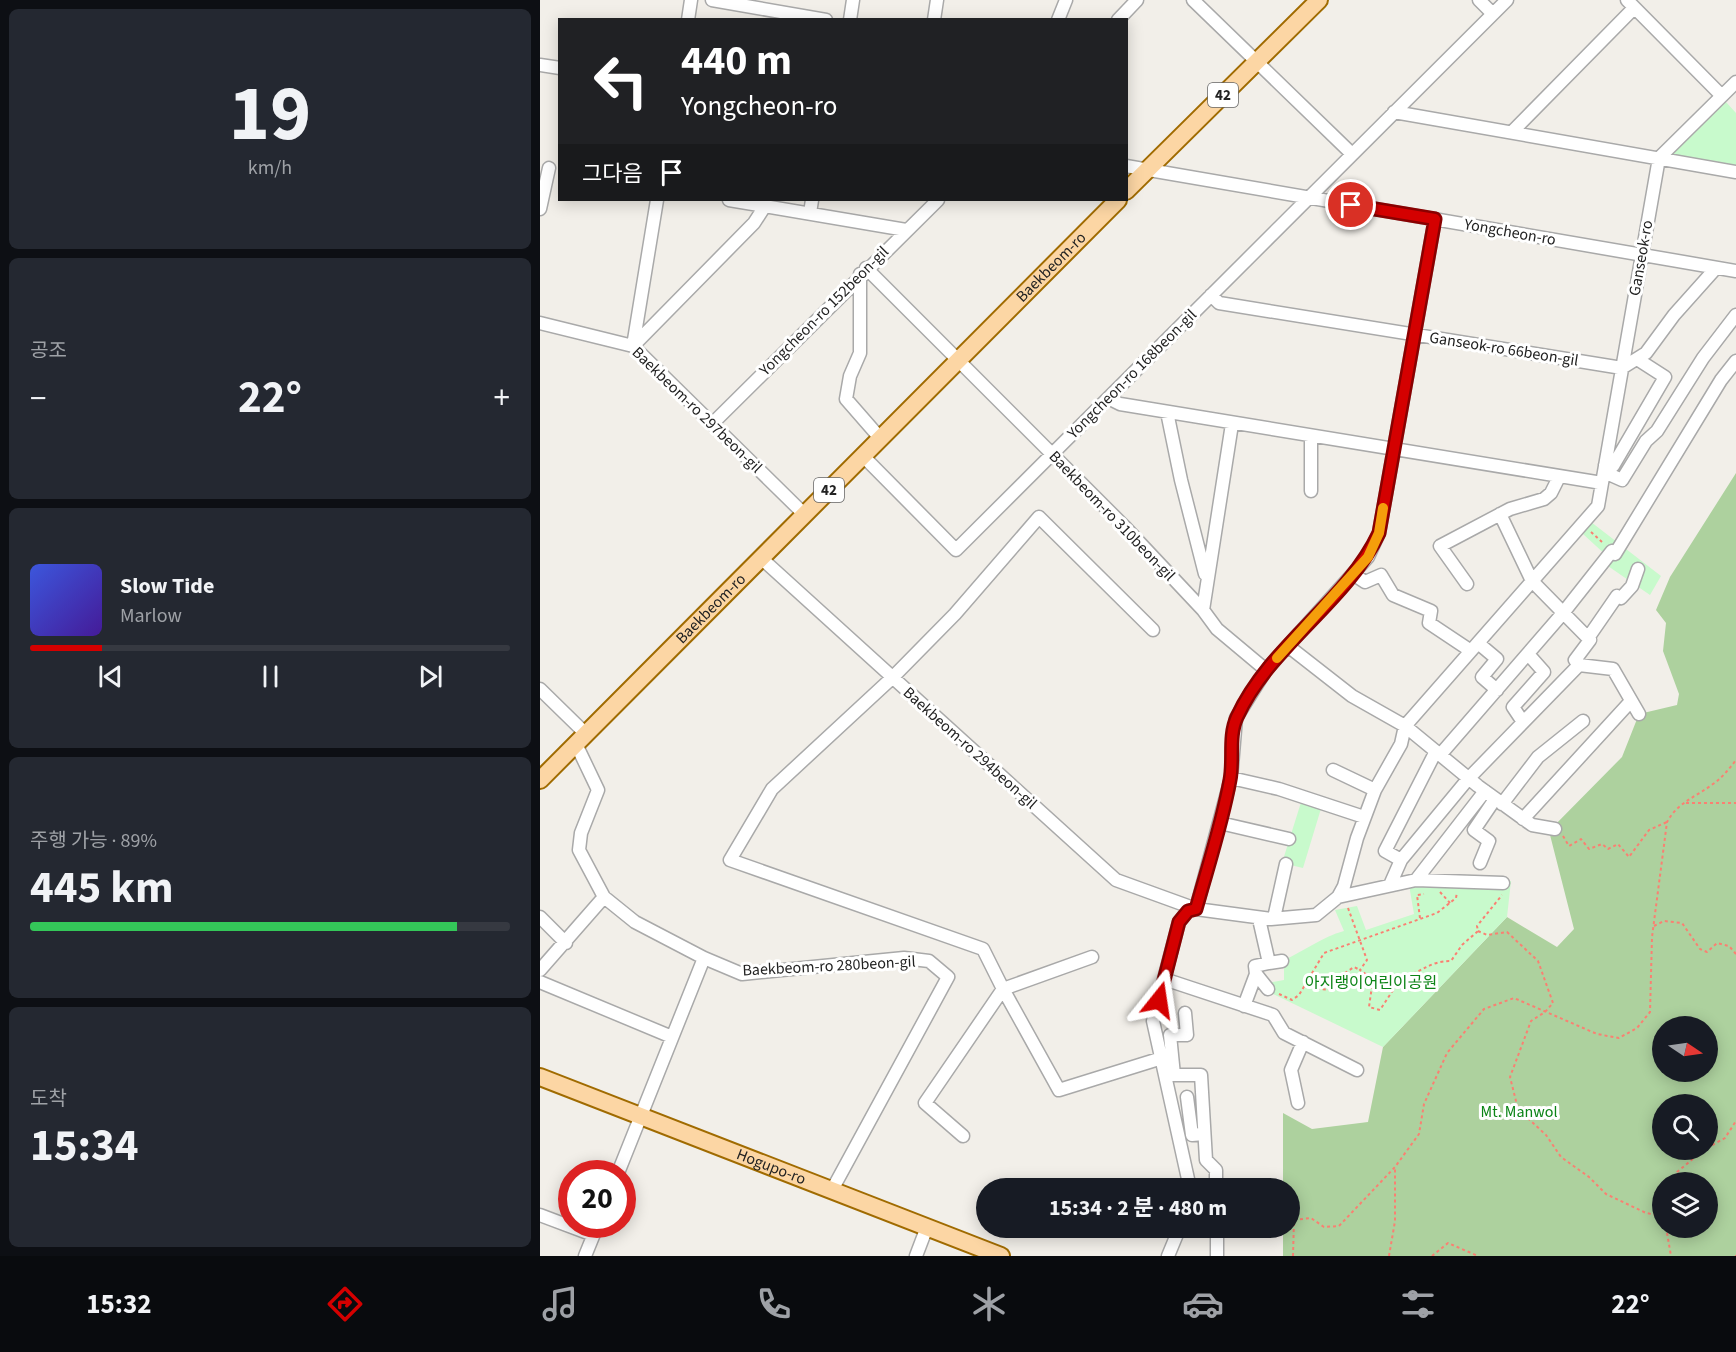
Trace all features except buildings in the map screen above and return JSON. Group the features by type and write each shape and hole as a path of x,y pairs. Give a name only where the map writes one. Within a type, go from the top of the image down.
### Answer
{"main road":[{"name":"42","path":"1128,189 1319,0"},
{"name":"Baekbeom-ro","path":"540,780 1117,201"},
{"name":"Hogupo-ro","path":"540,1077 1001,1256"}],"street":[{"path":"688,18 691,0"},
{"path":"712,0 770,5 819,18"},
{"path":"850,18 853,0"},
{"path":"934,18 937,0"},
{"path":"1059,18 1066,0"},
{"path":"1120,18 1137,0"},
{"path":"1193,0 1352,154"},
{"path":"1479,0 1493,14"},
{"name":"Yongcheon-ro 168beon-gil","path":"863,456 956,550 1507,0"},
{"path":"1512,132 1630,4 1722,96"},
{"path":"540,65 558,68"},
{"path":"1659,158 1736,82"},
{"path":"1394,112 1736,172"},
{"name":"Ganseok-ro","path":"1342,896 1364,818 1375,790 1401,744 1405,726 1598,506 1659,158"},
{"name":"Yongcheon-ro","path":"1128,166 1736,271"},
{"path":"540,209 550,168"},
{"path":"633,346 657,201"},
{"path":"735,201 906,230"},
{"path":"810,213 812,201"},
{"name":"Yongcheon-ro 152beon-gil","path":"712,424 863,271 937,201"},
{"path":"633,346 754,223 765,206"},
{"path":"1196,909 1231,778 1236,718 1266,670 1368,557 1379,533 1435,219"},
{"path":"1622,368 1646,353 1674,315 1716,268"},
{"path":"863,271 959,359"},
{"path":"863,271 860,353 849,376 846,399 880,438"},
{"name":"Ganseok-ro 66beon-gil","path":"1211,295 1219,303 1622,368"},
{"path":"1108,398 1120,404 1393,451 1559,477 1604,474 1622,480 1646,441 1657,431 1703,358 1736,315"},
{"name":"Baekbeom-ro 297beon-gil","path":"540,323 633,346 804,514"},
{"name":"Baekbeom-ro 310beon-gil","path":"959,359 1203,610 1216,629 1266,670"},
{"path":"1604,474 1613,466 1665,377 1637,359"},
{"path":"1401,860 1385,851 1438,753 1497,690 1614,552 1721,380 1736,362"},
{"path":"1167,412 1181,480 1207,583"},
{"path":"1203,610 1232,424"},
{"path":"1311,437 1311,491"},
{"path":"1467,584 1440,546 1500,514 1544,499 1551,493 1559,477"},
{"path":"1500,514 1532,581 1589,639"},
{"path":"1154,630 1039,518 955,614 892,677 772,789 730,860 983,948 1059,1090 1162,1058"},
{"name":"Baekbeom-ro 294beon-gil","path":"761,558 1116,880 1196,909"},
{"path":"1638,569 1632,586 1621,598 1617,596 1575,660 1579,665 1613,669 1639,714"},
{"path":"1353,574 1365,582 1381,575 1393,595 1431,610 1429,623 1497,659 1482,677 1497,690"},
{"path":"1288,646 1352,696 1405,726 1468,778 1523,819 1532,825 1555,829"},
{"path":"1523,722 1513,707 1544,672 1528,654"},
{"path":"1390,885 1401,860 1468,778 1579,665"},
{"path":"540,689 581,739"},
{"path":"1523,819 1631,701"},
{"path":"1416,880 1494,798 1538,757 1583,721"},
{"name":"Baekbeom-ro 280beon-gil","path":"581,739 598,790 581,834 579,850 604,897 635,922 704,958 742,974 904,958 929,961 948,976 832,1190"},
{"path":"1333,770 1375,790"},
{"path":"1231,778 1313,799 1364,818"},
{"path":"1480,863 1489,841 1474,830 1494,798"},
{"path":"1220,823 1289,839"},
{"path":"1274,918 1286,864"},
{"path":"1188,1178 1153,1021 1179,922 1188,911 1196,909 1260,920 1316,915 1342,896 1416,880 1503,883"},
{"path":"540,970 604,897"},
{"path":"540,917 566,943"},
{"path":"1260,920 1269,963"},
{"path":"963,1136 925,1103 1003,989 1092,957"},
{"path":"623,1160 704,958"},
{"path":"1244,1006 1256,974 1255,966 1282,961"},
{"path":"1256,974 1268,989"},
{"path":"1164,979 1273,1016 1284,1033 1357,1070"},
{"path":"540,982 672,1036"},
{"path":"1185,1013 1188,1035 1170,1035 1174,1075 1201,1075 1206,1160 1216,1170 1216,1178"},
{"path":"1298,1103 1292,1070 1303,1042"},
{"path":"1187,1097 1192,1135 1204,1134"},
{"path":"540,1215 558,1220"},
{"path":"916,1256 927,1227"},
{"path":"585,1256 593,1238"},
{"path":"1168,1256 1175,1238"},
{"path":"1217,1238 1217,1256"}],"path":[{"path":"1293,1256 1294,1220 1311,1218 1324,1227 1339,1226 1395,1167 1419,1134 1424,1104 1447,1053 1484,1010 1514,998 1597,1034 1619,1038 1637,1028 1650,1012 1653,926 1667,822 1674,808 1725,775 1736,760"},
{"path":"1683,803 1736,803"},
{"path":"1555,829 1560,831 1569,846 1581,839 1589,849 1602,844 1608,849 1618,844 1629,857 1649,830 1667,822"},
{"path":"1268,989 1292,1000 1299,996 1324,952 1437,913 1456,898 1460,880"},
{"path":"1478,931 1477,926 1503,894 1503,883"},
{"path":"1439,891 1450,903"},
{"path":"1420,918 1417,895 1428,893"},
{"path":"1342,896 1366,960 1360,970"},
{"path":"1653,926 1665,921 1682,923 1700,949 1707,952 1717,943 1729,946 1736,954"},
{"path":"1309,977 1319,989 1330,990 1339,977 1354,967 1373,979 1369,1007 1380,1010 1401,978 1418,973 1436,961 1451,961 1462,945 1478,931"},
{"path":"1478,931 1486,935 1507,932 1538,961 1553,1003 1545,1012 1531,1021 1510,1077 1518,1109 1546,1135 1561,1157 1589,1177 1606,1194 1637,1210 1652,1214"},
{"path":"1718,1142 1725,1138 1736,1121"},
{"path":"1677,1172 1692,1160"},
{"path":"1389,1256 1395,1221 1395,1167"},
{"path":"1667,1238 1671,1256"},
{"path":"1432,1256 1448,1243 1478,1256"}],"green space":[{"path":"1726,102 1736,113 1736,166 1670,157"},
{"name":"Mt. Manwol","path":"1736,473 1736,1256 1283,1256 1283,1238 1300,1238 1300,1178 1283,1178 1283,1113 1312,1129 1368,1122 1383,1047 1507,917 1557,947 1574,929 1549,831 1622,757 1639,714 1677,705 1679,694 1663,651 1666,623 1656,610 1670,577"},
{"path":"1591,522 1661,576 1650,595 1605,564 1608,557 1583,534"},
{"path":"1303,796 1323,802 1303,868 1282,863"},
{"name":"아지랭이어린이공원","path":"1441,878 1511,881 1507,917 1383,1047 1269,992 1267,983 1284,980 1284,960 1344,931 1335,910 1357,906 1366,930 1414,914 1409,885"}],"slow traffic":[{"path":"1277,658 1368,557 1379,533 1383,508"}],"route":[{"path":"1159,1000 1179,922 1188,911 1196,909 1218,832 1231,778 1236,718 1266,670 1368,557 1379,533 1435,219 1351,205"}]}
